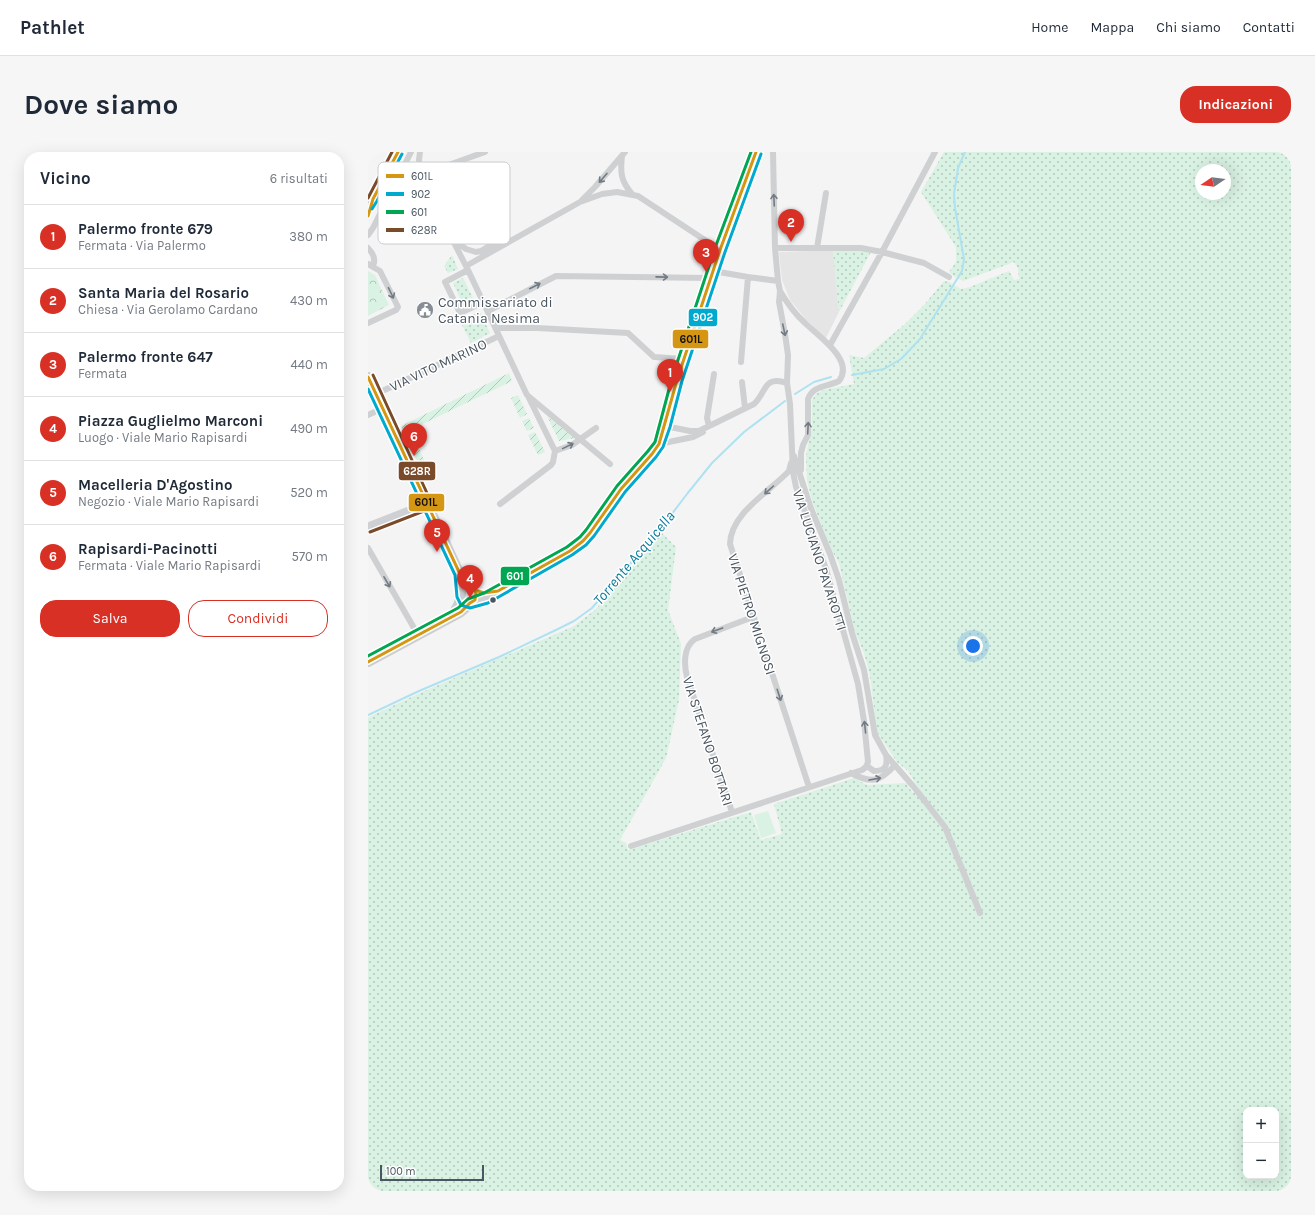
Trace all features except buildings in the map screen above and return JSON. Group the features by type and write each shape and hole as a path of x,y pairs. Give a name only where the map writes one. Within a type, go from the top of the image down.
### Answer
{"main road":[{"path":"393,162 398,152"},
{"path":"466,599 486,598 570,551 583,541 621,489 659,444 677,380 712,274 756,152"},
{"path":"368,216 371,202 378,190"},
{"path":"368,377 460,574 466,599"},
{"path":"368,527 427,504"},
{"path":"460,574 473,590"},
{"path":"368,662 461,612 466,599 466,589 486,592 498,591"}],"street":[{"path":"406,162 411,152"},
{"path":"419,162 420,152"},
{"path":"457,162 485,152"},
{"path":"773,152 775,248 780,291 779,302 788,355 787,383 790,404 792,449 791,472"},
{"path":"830,345 882,252 935,152"},
{"path":"623,154 621,173 622,180 632,194"},
{"path":"580,202 623,154"},
{"path":"510,241 580,202 617,192 638,196 720,250"},
{"path":"817,248 826,193"},
{"path":"368,235 378,218"},
{"path":"455,244 555,451 551,465 500,504"},
{"path":"460,244 466,249 476,252 481,251 491,245 497,244"},
{"path":"484,302 460,313 445,282 506,244"},
{"path":"368,248 371,250 374,259 374,263 369,264"},
{"path":"775,248 860,248 924,263 949,277"},
{"path":"368,323 396,310 398,307 380,271 369,264"},
{"path":"488,311 556,276 712,274 778,281"},
{"path":"741,362 748,278"},
{"path":"780,291 798,316 830,345 843,365 843,374 839,381 821,387 809,396 808,435 803,445 801,460 802,479"},
{"path":"496,328 537,328 628,333 654,357 684,359"},
{"name":"VIA VITO MARINO","path":"376,394 499,336"},
{"path":"709,426 707,418 714,374"},
{"path":"665,426 696,431 754,404 760,398 764,388 770,382 781,381 787,383"},
{"path":"742,382 745,408"},
{"path":"527,395 610,464"},
{"path":"368,415 382,408"},
{"path":"659,444 693,437 700,434 709,426"},
{"path":"555,451 572,445 596,428"},
{"path":"792,449 803,445"},
{"path":"792,449 810,506 839,580 852,633 864,670 873,728 886,755 914,786 945,828 980,913"},
{"name":"VIA PIETRO MIGNOSI","path":"791,472 742,516 733,528 730,544 809,787"},
{"name":"VIA LUCIANO PAVAROTTI","path":"791,472 828,575 858,684 868,755 867,766"},
{"path":"368,548 418,635"},
{"name":"VIA STEFANO BOTTARI","path":"732,812 687,677 685,670 686,656 689,644 695,639 754,617"},
{"path":"632,846 862,770 867,766 874,771 882,770 886,768 886,755"},
{"path":"852,773 864,779 877,780 884,777 895,765"}],"shaded area":[{"path":"833,250 839,312 826,338 808,322 790,300 782,280 779,252"}],"green space":[{"path":"944,152 1291,152 1291,1191 368,1191 369,717 420,693 574,626 595,610 662,533 676,547 668,610 681,644 679,700 666,758 620,840 626,843 628,850 751,812 761,840 782,834 774,804 854,778 867,785 906,783 913,793 919,789 908,771 897,762 877,732 870,676 864,653 855,632 839,563 831,549 812,501 807,480 806,456 812,425 812,400 816,394 823,390 854,384 849,355 864,358 905,324 924,305 944,281 949,282 961,289 970,287 1009,271 1014,280 1019,279 1018,268 1014,262 963,281 955,277 949,272 956,262 956,247 921,192"},
{"path":"858,250 871,252 839,312 833,251"},
{"path":"452,255 458,269 448,273 444,266"},
{"path":"368,271 375,275 389,305 368,316"},
{"path":"463,278 474,300 463,305 453,283"},
{"path":"480,312 490,333 471,343 461,323 469,322 468,317"},
{"path":"509,373 512,381 404,433 401,426"},
{"path":"518,395 527,414 520,418 511,398"},
{"path":"547,416 575,438 559,441"},
{"path":"529,418 534,428 527,431 522,421"},
{"path":"535,432 545,452 538,455 528,435"},
{"path":"416,442 425,462 419,465 409,444"},
{"path":"427,466 431,475 425,478 421,469"},
{"path":"768,811 776,833 761,838 754,815"}],"waterway":[{"name":"Torrente Acquicella","path":"852,375 884,369 901,359 920,339 962,271 964,259 954,194 958,168 965,152"},
{"name":"Torrente Acquicella","path":"795,394 814,382 831,377"},
{"name":"Torrente Acquicella","path":"368,715 556,630 574,621 592,608 662,527 712,463 744,432 785,401"}],"transit line":[{"name":"628R","path":"387,162 392,152"},
{"name":"601L","path":"393,162 398,152"},
{"name":"601","path":"368,656 458,608 468,599 484,593 567,547 580,537 586,530 617,486 655,442 672,378 715,248 751,152"},
{"name":"601L","path":"368,377 460,574 475,590 484,593 498,591 570,551 583,541 590,533 621,489 659,444 677,380 720,250 756,152"},
{"name":"902","path":"398,162 402,154"},
{"name":"902","path":"368,389 455,575 457,597 461,605 470,608 488,603 572,555 586,545 594,536 625,492 663,447 682,381 725,252 761,154"},
{"name":"628R","path":"368,198 378,179"},
{"name":"601L","path":"368,216 373,199 378,190"},
{"name":"902","path":"372,209 378,199"},
{"name":"628R","path":"370,532 429,509 432,504 373,375"},
{"name":"601L","path":"368,662 461,612 475,600 476,593 474,590"}],"place":[{"name":"Santa Maria del Rosario","path":"791,242"},
{"name":"Palermo fronte 647","path":"706,272"},
{"name":"Commissariato di Catania Nesima","path":"425,310"},
{"name":"Palermo fronte 679","path":"670,392"},
{"name":"Rapisardi-Pacinotti","path":"414,456"},
{"name":"Macelleria D'Agostino","path":"437,552"},
{"name":"Piazza Guglielmo Marconi","path":"470,598"}]}
